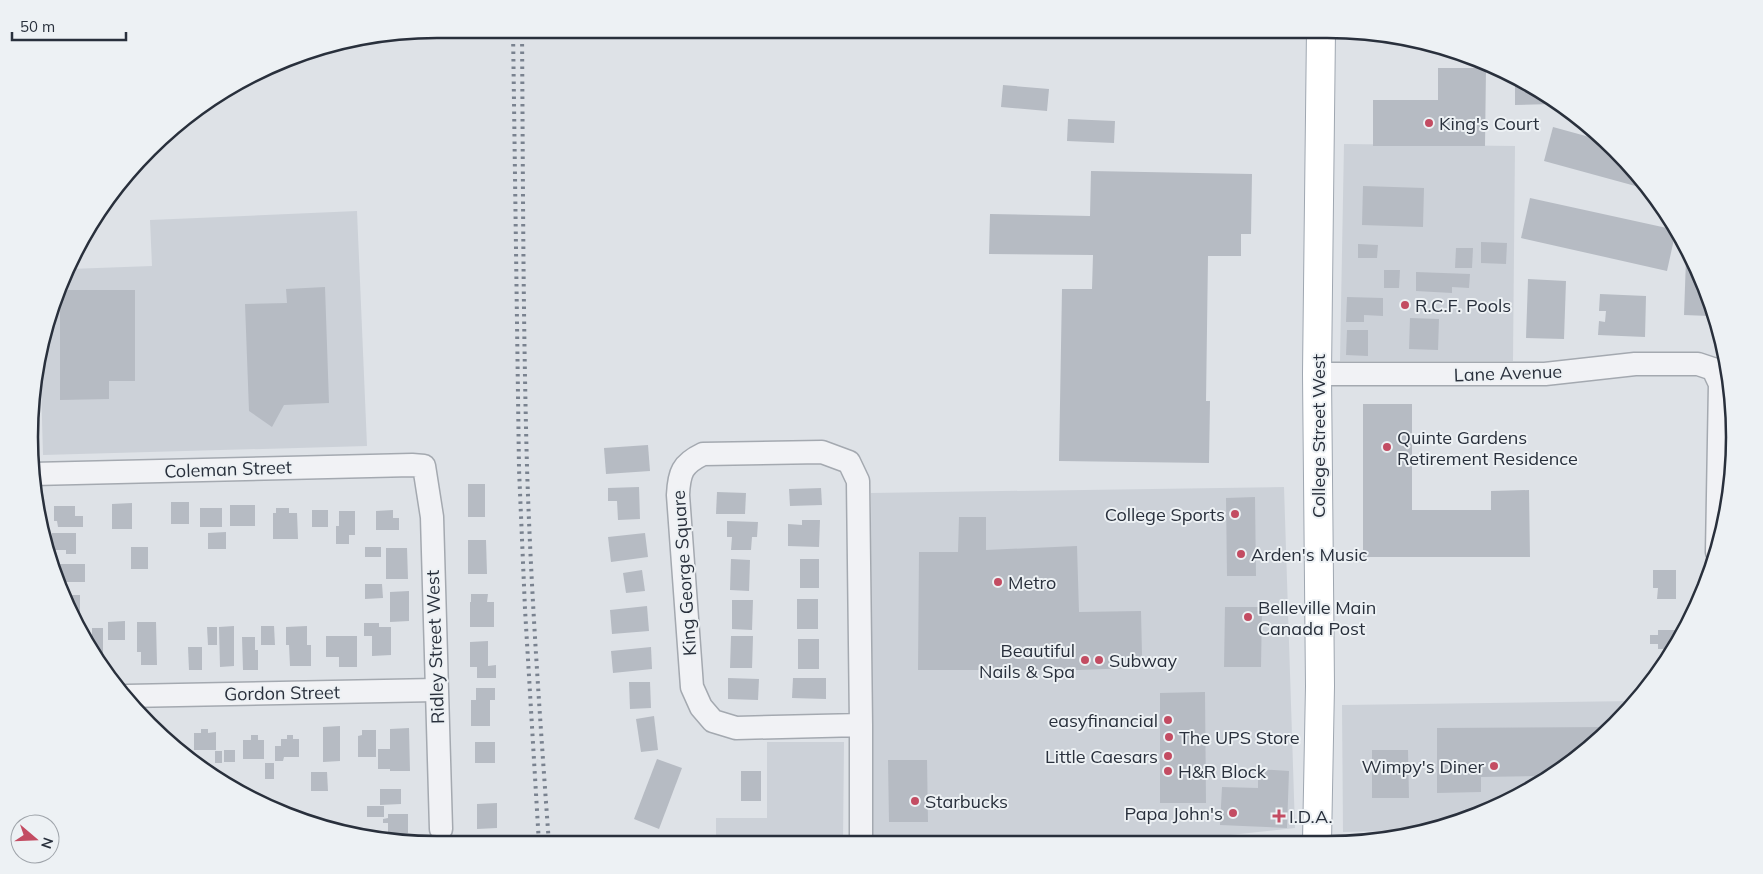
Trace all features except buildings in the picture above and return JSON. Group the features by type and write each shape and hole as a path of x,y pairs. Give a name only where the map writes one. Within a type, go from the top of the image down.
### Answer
{"main road":[{"name":"College Street West","path":"1317,836 1320,686 1317,374 1321,38"}],"street":[{"name":"Lane Avenue","path":"1317,374 1545,374 1635,364 1698,364 1713,369 1720,384 1718,517"},
{"name":"King George Square","path":"861,836 862,725 858,481 849,462 822,452 703,454 689,461 679,476 678,495 692,688 701,707 713,721 736,728 862,725"},
{"name":"Coleman Street","path":"39,474 338,466 424,466"},
{"name":"Ridley Street West","path":"424,466 432,517 436,690 442,829"},
{"name":"Gordon Street","path":"133,696 436,690"}],"shaded area":[{"path":"1344,144 1515,146 1513,361 1340,361"},
{"path":"357,211 367,446 43,455 41,385 51,334 68,284 75,269 152,266 150,220"},
{"path":"1284,487 1295,828 1221,836 872,836 871,493"},
{"path":"1625,701 1569,754 1526,783 1503,795 1454,815 1404,829 1343,832 1342,705"},
{"path":"767,742 844,742 843,836 716,836 716,818 767,818"}],"railway":[{"path":"513,38 519,469 539,836"},
{"path":"522,38 527,467 533,609 548,836"}],"place":[{"name":"King's Court","path":"1429,123"},
{"name":"R.C.F. Pools","path":"1405,305"},
{"name":"Quinte Gardens Retirement Residence","path":"1387,447"},
{"name":"College Sports","path":"1235,514"},
{"name":"Arden's Music","path":"1241,554"},
{"name":"Metro","path":"998,582"},
{"name":"Belleville Main Canada Post","path":"1248,617"},
{"name":"Beautiful Nails & Spa","path":"1085,660"},
{"name":"Subway","path":"1099,660"},
{"name":"easyfinancial","path":"1168,720"},
{"name":"The UPS Store","path":"1169,737"},
{"name":"Little Caesars","path":"1168,756"},
{"name":"Wimpy's Diner","path":"1494,766"},
{"name":"H&R Block","path":"1168,771"},
{"name":"Starbucks","path":"915,801"},
{"name":"Papa John's","path":"1233,813"},
{"name":"I.D.A.","path":"1279,816"}]}
